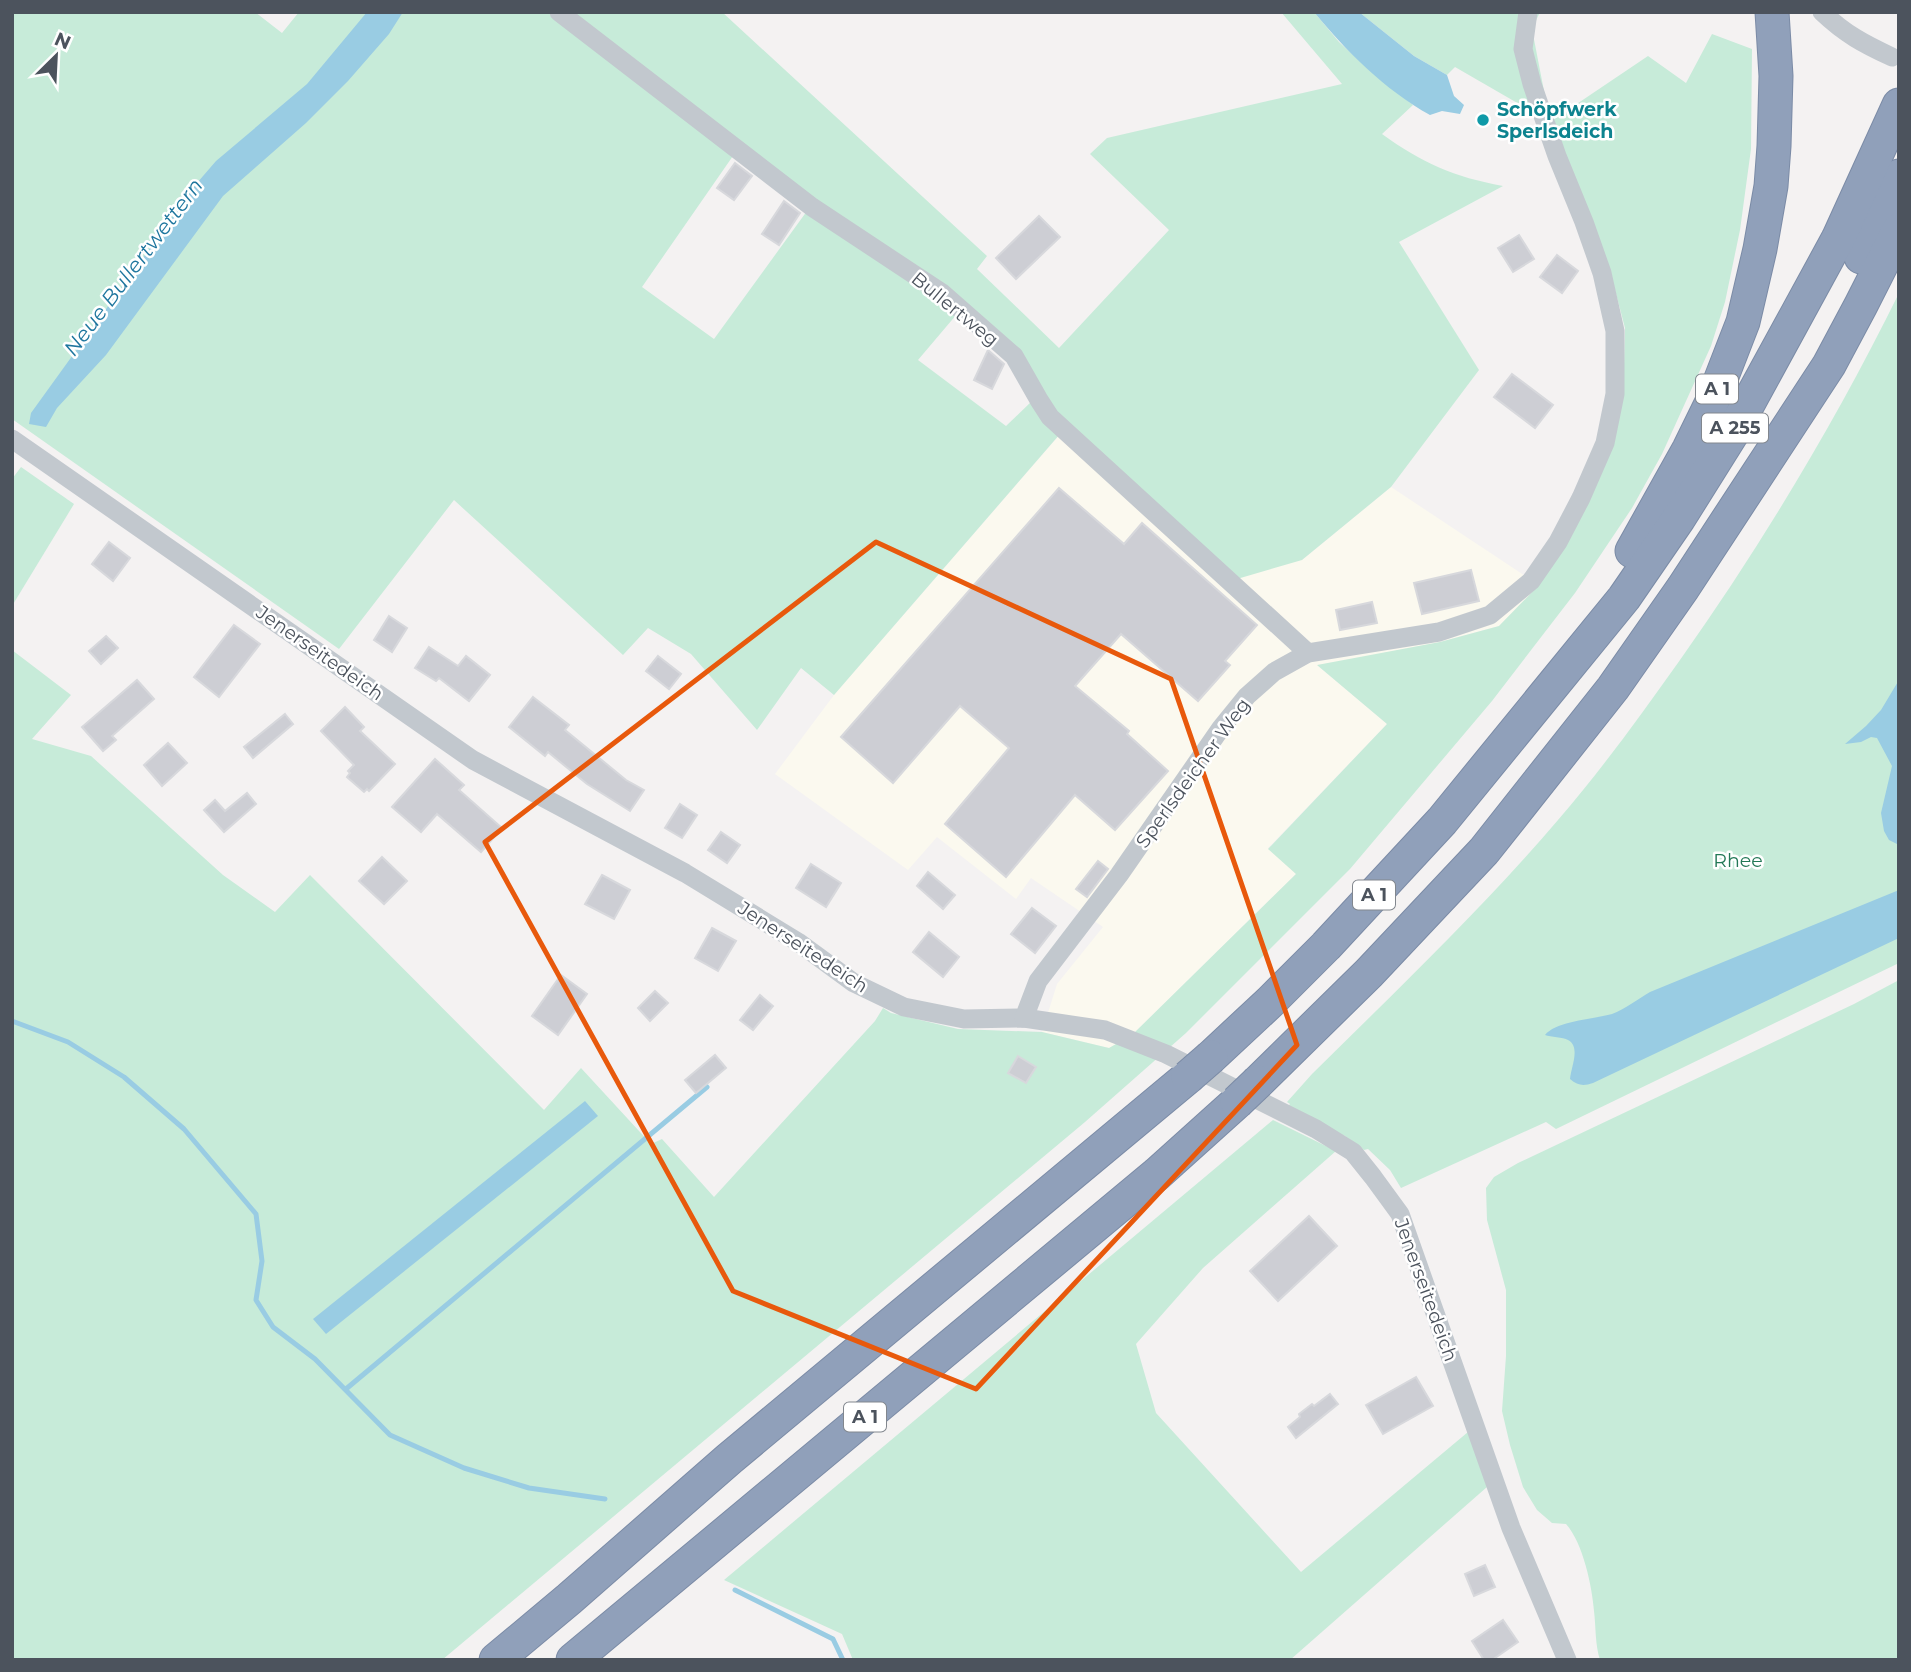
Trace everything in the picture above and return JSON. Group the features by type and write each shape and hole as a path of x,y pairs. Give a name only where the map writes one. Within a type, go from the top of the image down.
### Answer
{"highway":[{"name":"A 1","path":"496,1660 729,1459 1200,1067 1270,1002 1362,908 1442,821 1523,720 1611,587 1657,509 1712,401 1744,323 1771,186 1776,76 1772,12"},
{"name":"A 255","path":"1523,720 1624,598 1679,519 1731,435 1838,239 1899,106"},
{"name":"A 255","path":"1753,479 1899,176"},
{"name":"A 1","path":"573,1660 1157,1174 1247,1092 1369,973 1484,851 1613,688 1683,588 1829,365 1899,230"}],"street":[{"name":"Bullertweg","path":"559,12 812,208 942,293 1013,356 1050,417 1308,653"},
{"name":"Sperlsdeicher Weg","path":"1024,1018 1038,981 1119,875 1221,728 1247,696 1274,671 1308,653 1438,632 1490,615 1531,581 1558,542 1581,498 1605,443 1615,394 1615,331 1602,273 1556,156 1532,84 1523,49 1528,12"},
{"path":"1822,12 1860,42 1892,57"},
{"name":"Jenerseitedeich","path":"12,439 473,760 685,873 798,942 854,983 904,1007 964,1019 1024,1018 1105,1030 1166,1054 1316,1129 1353,1152 1399,1214 1511,1528 1567,1660"}],"highlighted area":[{"path":"876,542 1171,679 1297,1045 976,1389 733,1291 485,842"}],"shaded area":[{"path":"1069,424 1302,560 1391,487 1539,585 1499,626 1440,642 1318,666 1387,724 1268,848 1296,874 1132,1035 1109,1048 1042,1032 1057,984 1103,927 1031,878 1016,899 937,837 908,870 775,774 834,695"}],"green space":[{"path":"12,12 255,12 282,33 299,12 549,12 735,153 642,287 714,339 807,211 957,314 918,360 1006,426 1032,401 1060,434 834,695 801,668 757,730 691,654 648,628 623,655 454,500 339,649 12,419"},
{"path":"571,12 722,12 987,256 977,269 1059,348 1169,230 1090,154 1107,138 1342,84 1281,12 1314,12 1339,42 1413,105 1382,134 1439,168 1503,186 1399,242 1479,370 1391,487 1302,560 1237,579 1056,413 1017,354 815,204"},
{"path":"1359,12 1540,12 1532,29 1550,122 1455,67 1447,75 1414,56"},
{"path":"1712,34 1752,49 1751,149 1740,230 1725,302 1711,346 1662,454 1632,508 1575,593 1492,701 1350,869 1186,1033 1085,1122 442,1660 12,1660 12,650 71,695 32,739 91,756 223,875 275,912 310,875 544,1110 581,1068 651,1144 662,1139 714,1197 875,1021 883,1008 891,1013 958,1029 1042,1032 1109,1048 1132,1035 1296,874 1268,849 1387,724 1317,665 1440,642 1499,626 1539,585 1623,399 1625,328 1609,267 1550,122 1648,56 1686,83"},
{"name":"Rhee","path":"1899,293 1899,963 1556,1129 1546,1122 1401,1188 1390,1170 1368,1149 1364,1150 1345,1136 1284,1111 1290,1104 1287,1102 1499,886 1574,801 1621,742 1769,527 1824,435"},
{"path":"21,467 74,504 12,606 12,479"},
{"path":"1899,980 1899,1660 1600,1660 1591,1590 1586,1565 1577,1542 1566,1524 1552,1523 1537,1510 1523,1487 1510,1445 1502,1411 1506,1356 1506,1290 1487,1220 1486,1188 1494,1177 1518,1163 1854,1004"},
{"path":"1273,1120 1336,1151 1203,1268 1136,1344 1156,1413 1301,1572 1468,1432 1487,1487 1290,1660 853,1660 842,1634 724,1580"}],"water":[{"path":"367,12 403,12 389,34 348,81 306,123 223,196 106,355 57,408 46,427 29,424 31,413 197,183 216,161 307,84"},
{"path":"1314,12 1359,12 1414,56 1447,75 1454,96 1464,105 1460,114 1442,111 1430,115 1397,94 1353,55"},
{"path":"1899,680 1897,844 1889,840 1884,831 1881,813 1892,766 1877,738 1845,744 1881,710"},
{"path":"1899,890 1899,938 1593,1083 1581,1085 1570,1079 1575,1052 1572,1043 1566,1039 1545,1035 1550,1030 1566,1024 1612,1014 1650,992"},
{"path":"585,1101 598,1116 326,1334 313,1319"}],"building":[{"path":"735,163 752,176 734,200 717,188"},
{"path":"784,201 800,213 779,245 762,234"},
{"path":"1039,216 1060,237 1016,279 996,258"},
{"path":"1519,235 1534,259 1513,272 1498,248"},
{"path":"1557,255 1578,271 1562,293 1540,277"},
{"path":"988,350 1004,364 992,389 974,380"},
{"path":"1512,374 1553,405 1535,428 1494,397"},
{"path":"1059,488 1124,544 1142,523 1257,625 1225,661 1230,665 1198,701 1121,634 1075,686 1129,731 1127,734 1168,771 1115,830 1075,795 1006,877 945,824 1009,748 960,706 893,783 841,737"},
{"path":"109,542 130,558 113,581 92,564"},
{"path":"1471,570 1479,601 1422,614 1414,583"},
{"path":"1372,602 1377,623 1340,630 1336,610"},
{"path":"389,616 407,628 392,652 374,640"},
{"path":"234,625 260,644 219,697 194,677"},
{"path":"106,636 118,648 101,664 89,651"},
{"path":"429,647 458,666 466,656 490,675 469,701 439,678 436,681 415,668"},
{"path":"658,656 681,674 669,689 646,671"},
{"path":"137,680 154,699 112,736 116,740 103,751 82,727"},
{"path":"533,697 569,725 565,730 626,780 644,790 630,811 587,784 548,752 545,756 509,727"},
{"path":"345,707 364,727 360,731 395,764 369,791 367,789 364,792 347,777 350,773 348,771 354,765 321,731"},
{"path":"285,714 293,724 253,758 244,747"},
{"path":"168,743 187,763 162,786 144,765"},
{"path":"435,759 464,785 459,790 502,828 481,852 437,814 421,832 392,807"},
{"path":"247,793 256,804 224,832 204,810 215,800 225,811"},
{"path":"680,804 697,815 682,838 665,828"},
{"path":"721,832 740,845 727,863 708,850"},
{"path":"382,857 407,881 384,904 359,881"},
{"path":"1098,861 1108,869 1087,897 1076,889"},
{"path":"811,864 841,883 826,907 796,888"},
{"path":"928,872 955,895 943,909 917,886"},
{"path":"602,875 630,890 614,919 585,904"},
{"path":"1032,908 1056,926 1035,953 1011,934"},
{"path":"712,928 736,941 718,971 695,958"},
{"path":"929,932 959,957 943,977 913,952"},
{"path":"561,975 587,994 558,1035 532,1016"},
{"path":"655,991 668,1003 650,1021 638,1008"},
{"path":"760,995 773,1006 753,1030 740,1020"},
{"path":"715,1055 726,1068 696,1093 685,1080"},
{"path":"1018,1056 1036,1067 1026,1083 1008,1073"},
{"path":"1309,1216 1337,1246 1278,1301 1250,1271"},
{"path":"1416,1377 1433,1406 1383,1434 1366,1405"},
{"path":"1330,1394 1338,1404 1296,1438 1288,1427 1300,1417 1299,1414"},
{"path":"1485,1565 1495,1587 1474,1596 1465,1574"},
{"path":"1503,1620 1518,1642 1492,1660 1484,1660 1472,1641"}],"waterway":[{"path":"12,1021 68,1042 124,1077 184,1129 256,1214 262,1261 256,1300 273,1327 315,1359 390,1435 464,1468 529,1488 605,1499"},
{"path":"346,1389 707,1087"},
{"path":"735,1590 833,1639 843,1660"}],"place":[{"name":"Schöpfwerk Sperlsdeich","path":"1483,120"}],"water label":[{"name":"Neue Bullertwettern","path":"133,267"}]}
